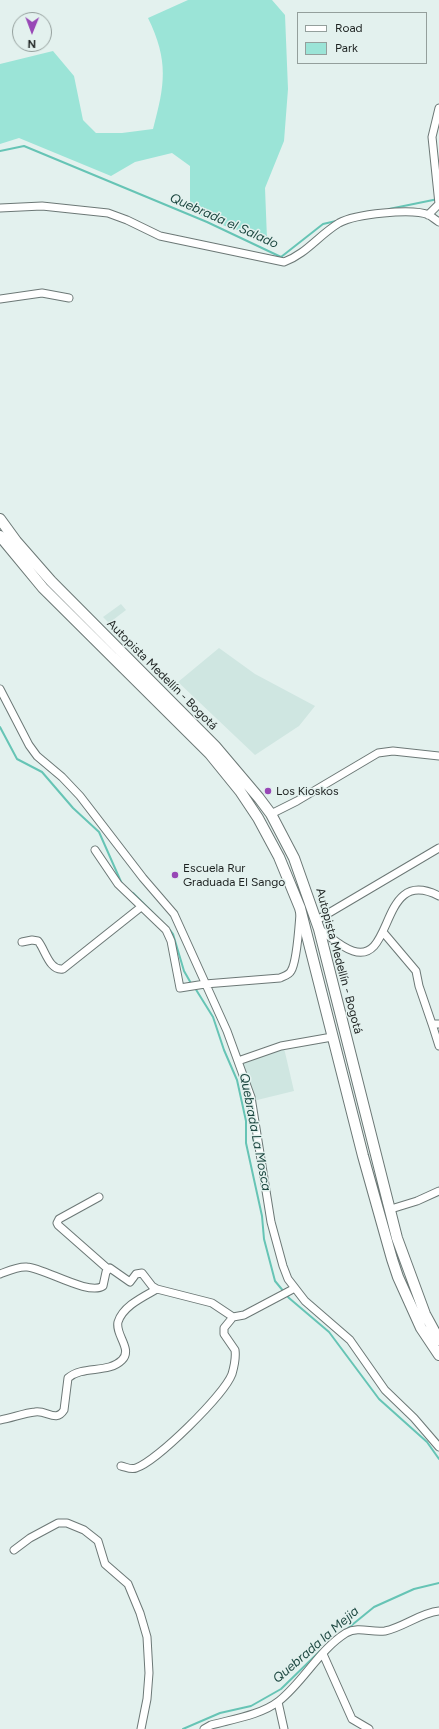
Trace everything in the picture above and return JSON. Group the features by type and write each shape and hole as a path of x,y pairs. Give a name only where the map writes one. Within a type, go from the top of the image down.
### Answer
{"highway":[{"name":"Autopista Medellín - Bogotá","path":"0,519 16,541 66,597 227,759 270,814 294,858 318,925 367,1124 391,1209 397,1238 409,1276 425,1314 439,1340"},
{"name":"Autopista Medellín - Bogotá","path":"0,536 43,588 210,754 258,818 279,857 300,908 365,1164 392,1259 398,1277 416,1313 421,1328 439,1355"}],"street":[{"path":"428,215 439,204 432,137 439,108"},
{"path":"0,208 42,206 108,213 128,220 160,236 284,262 300,255 328,230 350,219 395,212 428,215 439,222"},
{"path":"0,299 42,293 69,298"},
{"path":"0,689 29,746 37,756 62,777 84,801 143,878 174,914 227,1031 251,1097 271,1222 283,1266 292,1290 318,1314 350,1340 385,1390 414,1418 439,1447"},
{"path":"270,814 297,801 378,753 393,751 439,756"},
{"path":"439,848 318,925 340,945 353,952 358,952 373,948 383,932 391,911 397,902 406,894 416,889 422,889 439,896"},
{"path":"95,850 118,884 141,908 156,919 166,930 171,941 180,988 205,984 280,978 288,975 292,970 294,961 300,908"},
{"path":"22,942 32,940 38,941 46,956 55,967 63,969 141,908"},
{"path":"383,932 416,971 419,986 436,1024 439,1046"},
{"path":"238,1061 281,1046 332,1037"},
{"path":"391,1209 417,1201 439,1191"},
{"path":"99,1198 59,1219 57,1223 58,1226 108,1269 112,1268 130,1282 136,1274 142,1273 152,1286 157,1289 212,1303 233,1317"},
{"path":"0,1274 28,1267 83,1286 97,1288 103,1286 108,1269"},
{"path":"0,1420 36,1412 54,1417 61,1414 64,1410 68,1378 81,1372 114,1366 125,1357 126,1349 118,1326 118,1321 124,1312 133,1304 157,1289"},
{"path":"121,1466 131,1469 137,1468 144,1463 175,1440 218,1395 232,1374 235,1350 224,1334 224,1328 233,1317 244,1315 292,1290"},
{"path":"14,1550 30,1538 58,1523 68,1523 84,1530 98,1541 105,1564 128,1584 140,1613 146,1637 149,1673 147,1699 142,1729"},
{"path":"204,1729 211,1725 261,1710 278,1702 291,1690 323,1654 340,1638 354,1630 381,1631 392,1629 439,1611"},
{"path":"323,1654 352,1719 370,1729"},
{"path":"278,1702 284,1729"}],"shaded area":[{"path":"121,604 126,610 109,623 103,617"},
{"path":"219,648 255,674 315,706 299,726 255,755 178,682"},
{"path":"284,1048 294,1091 253,1101 241,1062"}],"green space":[{"path":"188,0 272,0 285,15 288,89 284,141 265,188 267,239 225,226 190,211 190,166 172,153 135,162 111,176 19,138 0,144 0,64 53,51 74,76 83,120 96,133 122,133 153,129 160,99 163,73 159,47 155,33 148,18"}],"waterway":[{"name":"Quebrada el Salado","path":"0,151 24,146 207,222 281,257 323,224 336,221"},
{"name":"Quebrada el Salado","path":"389,209 438,199"},
{"name":"Quebrada La Mosca","path":"0,727 17,759 42,772 73,808 99,832 122,884"},
{"name":"Quebrada La Mosca","path":"133,893 158,918"},
{"name":"Quebrada La Mosca","path":"170,930 173,934 184,971 192,985"},
{"name":"Quebrada La Mosca","path":"195,988 213,1017 224,1050 237,1080 246,1121 246,1143 262,1216 264,1239 275,1281 289,1298 329,1332 379,1399 427,1442 439,1459"},
{"name":"Quebrada la Mejia","path":"347,1629 374,1607 414,1589 439,1583"},
{"name":"Quebrada la Mejia","path":"183,1729 220,1713 251,1706 281,1689 320,1651"}],"place":[{"name":"Los Kioskos","path":"268,791"},
{"name":"Escuela Rur Graduada El Sango","path":"175,875"}]}
